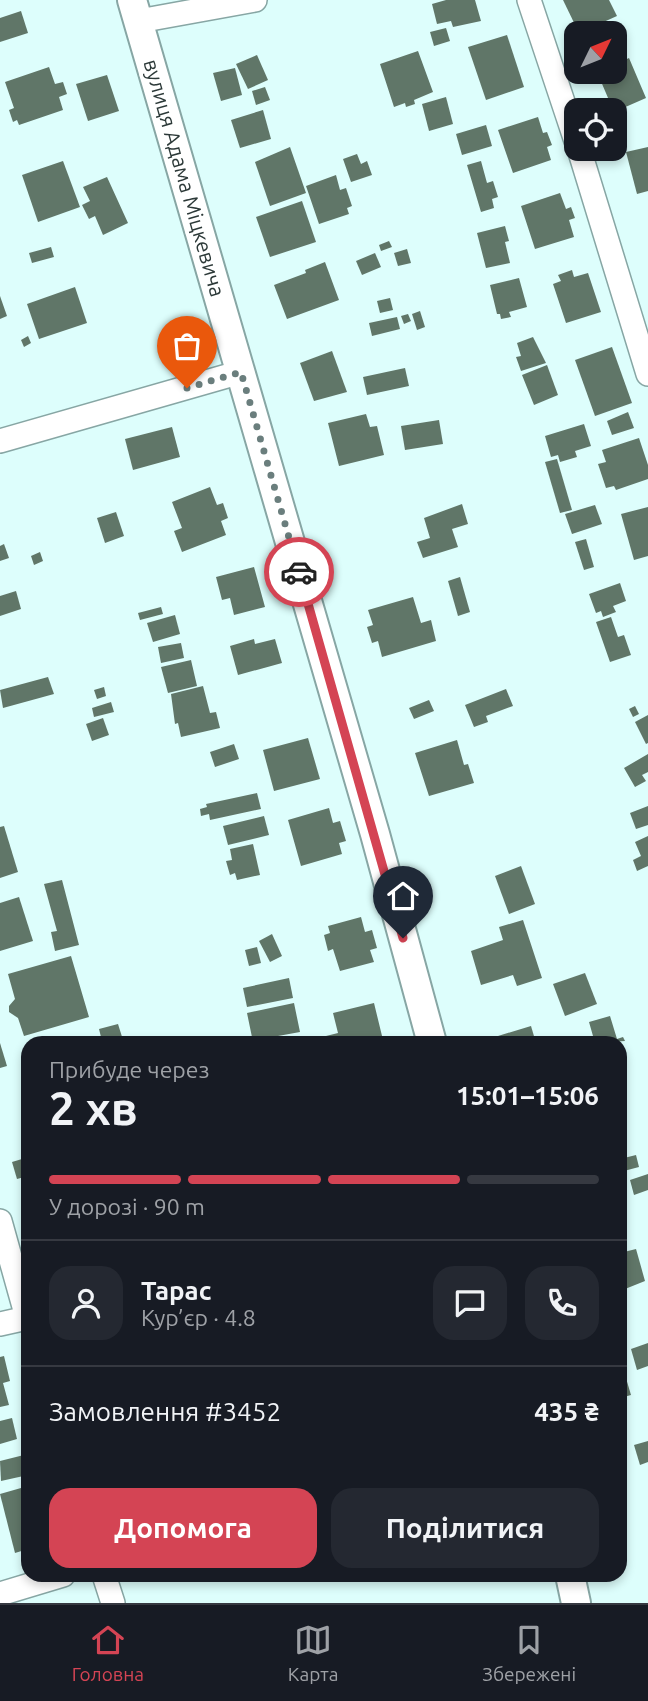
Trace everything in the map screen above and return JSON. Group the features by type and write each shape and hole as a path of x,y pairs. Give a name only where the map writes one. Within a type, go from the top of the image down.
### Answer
{"street":[{"path":"135,11 255,0"},
{"path":"529,0 564,105"},
{"name":"вулиця Адама Міцкевича","path":"135,11 375,834 430,1036"},
{"path":"583,161 648,374"},
{"path":"0,441 241,372"},
{"path":"0,1221 21,1297"},
{"path":"0,1324 21,1320"},
{"path":"0,1594 40,1582"},
{"path":"106,1582 113,1603"},
{"path":"572,1582 576,1603"}],"building":[{"path":"446,0 475,0 481,21 453,27 451,21 437,24 432,4"},
{"path":"563,0 609,0 617,16 606,21 573,21"},
{"path":"21,11 28,33 0,42 0,18"},
{"path":"446,28 450,41 434,46 430,32"},
{"path":"507,35 524,87 486,100 468,47"},
{"path":"418,51 433,92 414,100 415,104 406,107 405,103 394,107 380,64"},
{"path":"257,55 268,80 248,89 236,64"},
{"path":"629,58 646,98 627,106 627,98 608,98 602,84 627,84"},
{"path":"49,67 55,84 63,82 67,94 59,97 63,110 19,125 17,120 13,122 9,110 14,108 5,82"},
{"path":"235,68 242,95 221,101 213,73"},
{"path":"107,75 119,111 88,121 76,84"},
{"path":"265,87 270,100 256,105 252,91"},
{"path":"446,97 453,124 429,131 422,104"},
{"path":"263,110 271,139 240,148 231,120"},
{"path":"538,117 543,133 547,132 552,145 547,147 551,160 513,173 498,130"},
{"path":"486,125 492,146 462,155 456,134"},
{"path":"290,147 306,193 270,206 255,162"},
{"path":"648,147 648,191 637,194 627,152"},
{"path":"357,154 361,164 367,161 372,175 351,182 343,159"},
{"path":"63,161 80,207 38,222 22,175"},
{"path":"481,161 487,183 493,181 498,197 492,199 494,208 481,212 467,165"},
{"path":"336,175 340,190 346,188 352,206 347,208 349,214 319,224 306,186"},
{"path":"107,177 128,223 103,235 95,216 89,219 82,205 90,201 83,187"},
{"path":"560,193 566,209 571,207 575,218 569,220 574,237 535,249 521,206"},
{"path":"302,201 316,242 270,257 256,217"},
{"path":"505,226 509,241 505,242 510,263 486,268 477,233"},
{"path":"389,241 392,247 381,251 379,245"},
{"path":"51,247 54,257 32,263 29,253"},
{"path":"407,249 411,263 398,266 394,253"},
{"path":"375,253 381,267 362,275 356,261"},
{"path":"325,262 339,300 287,319 274,285 306,273 305,270"},
{"path":"572,270 574,277 588,273 601,312 566,323 553,284 561,281 558,275"},
{"path":"519,278 527,307 509,312 511,317 501,319 500,314 497,314 490,285"},
{"path":"75,287 87,323 39,339 27,304"},
{"path":"0,296 7,316 0,319"},
{"path":"390,298 393,310 380,313 377,301"},
{"path":"420,311 425,327 417,330 412,314"},
{"path":"408,314 411,321 404,324 401,316"},
{"path":"397,317 400,329 372,336 369,323"},
{"path":"28,336 31,343 24,347 21,340"},
{"path":"533,337 546,363 521,371 516,357 521,356 517,343"},
{"path":"612,347 632,403 595,416 575,360"},
{"path":"332,351 347,392 314,401 300,363"},
{"path":"547,365 558,395 534,405 522,375"},
{"path":"405,368 409,386 367,395 363,377"},
{"path":"628,412 634,428 612,435 607,421"},
{"path":"366,414 370,427 377,426 384,455 339,466 328,423"},
{"path":"439,420 443,444 405,450 401,426"},
{"path":"584,424 591,446 575,451 577,457 560,462 558,455 551,457 545,436"},
{"path":"172,427 180,457 133,470 125,439"},
{"path":"639,438 648,465 648,479 616,490 614,486 606,488 598,464 606,462 602,450"},
{"path":"557,459 572,510 560,513 545,462"},
{"path":"210,487 217,505 223,503 228,518 221,521 226,535 182,552 174,531 182,528 172,502"},
{"path":"462,504 468,524 452,529 458,547 423,558 417,542 430,538 424,518"},
{"path":"595,505 602,524 572,534 565,514"},
{"path":"648,507 648,556 634,560 621,514"},
{"path":"116,512 124,536 105,543 97,518"},
{"path":"586,539 594,567 584,570 575,542"},
{"path":"4,544 9,558 0,561 0,546"},
{"path":"40,552 43,561 34,565 31,556"},
{"path":"254,567 265,607 234,615 230,598 222,600 216,577"},
{"path":"460,577 470,612 458,616 448,581"},
{"path":"620,583 626,601 613,606 616,612 603,617 601,611 596,613 589,594"},
{"path":"16,591 21,609 0,616 0,596"},
{"path":"413,597 421,623 431,620 436,641 382,657 378,641 372,643 367,627 373,625 368,610"},
{"path":"161,607 163,614 140,620 138,613"},
{"path":"175,615 180,634 153,642 147,623"},
{"path":"611,617 618,637 624,635 631,655 610,662 596,622"},
{"path":"254,639 255,644 275,639 282,663 238,675 230,646"},
{"path":"181,643 184,658 161,663 158,647"},
{"path":"191,660 197,686 168,693 161,667"},
{"path":"48,677 54,694 3,708 0,690"},
{"path":"203,686 210,713 216,712 220,728 181,737 178,723 175,724 171,694"},
{"path":"104,687 106,696 97,699 94,690"},
{"path":"506,689 513,706 486,716 488,722 474,727 465,705"},
{"path":"429,700 434,711 414,719 409,708"},
{"path":"111,702 114,712 94,717 92,708"},
{"path":"635,706 639,714 633,717 629,709"},
{"path":"648,715 648,743 646,744 635,722"},
{"path":"103,718 109,735 92,741 86,724"},
{"path":"308,738 320,779 274,791 263,750"},
{"path":"457,740 464,765 468,764 474,783 429,796 415,753"},
{"path":"234,744 239,759 215,767 210,752"},
{"path":"648,754 648,772 642,775 646,781 635,787 624,768"},
{"path":"257,793 261,809 210,820 209,814 201,816 200,809 207,807 206,804"},
{"path":"648,806 648,825 636,829 630,813"},
{"path":"329,808 333,823 340,821 346,841 339,843 342,854 301,866 288,820"},
{"path":"264,816 269,835 228,845 223,826"},
{"path":"4,826 18,872 0,878 0,827"},
{"path":"648,836 648,866 637,871 633,860 641,856 635,842"},
{"path":"253,844 260,875 237,880 235,873 230,875 226,861 232,860 230,849"},
{"path":"521,866 535,904 509,914 495,876"},
{"path":"62,880 79,945 55,951 51,932 57,931 44,884"},
{"path":"19,897 33,941 0,951 0,903"},
{"path":"361,917 365,932 372,930 377,948 370,950 374,962 340,971 333,949 328,951 324,935 330,933 328,926"},
{"path":"523,920 542,978 517,986 513,975 481,985 471,951 503,940 499,927"},
{"path":"272,934 282,956 270,962 259,941"},
{"path":"257,947 261,963 249,966 245,950"},
{"path":"71,956 89,1017 24,1036 18,1018 9,1012 9,1006 15,999 8,974"},
{"path":"585,973 597,1004 565,1016 553,984"},
{"path":"289,978 293,998 247,1007 243,988"},
{"path":"294,1003 300,1032 278,1036 252,1036 247,1013"},
{"path":"374,1003 382,1036 326,1036 338,1033 333,1013"},
{"path":"610,1016 616,1036 593,1036 589,1022"},
{"path":"118,1024 122,1036 101,1036 99,1029"},
{"path":"531,1026 534,1036 498,1036"},
{"path":"0,1043 7,1066 0,1068"},
{"path":"636,1155 639,1167 627,1170 627,1157"},
{"path":"21,1159 21,1178 17,1179 12,1162"},
{"path":"648,1174 648,1190 634,1195 630,1180"},
{"path":"636,1249 645,1281 627,1288 627,1251"},
{"path":"648,1343 648,1366 637,1370 631,1349"},
{"path":"4,1356 10,1381 3,1383 9,1405 0,1407 0,1357"},
{"path":"12,1418 17,1439 0,1444 0,1421"},
{"path":"648,1441 648,1462 640,1465 634,1445"},
{"path":"21,1456 21,1477 1,1481 0,1461"},
{"path":"21,1488 21,1551 15,1553 0,1494"}],"way so far":[{"path":"187,388 241,372 299,572"}],"route":[{"path":"299,572 403,938"}]}
